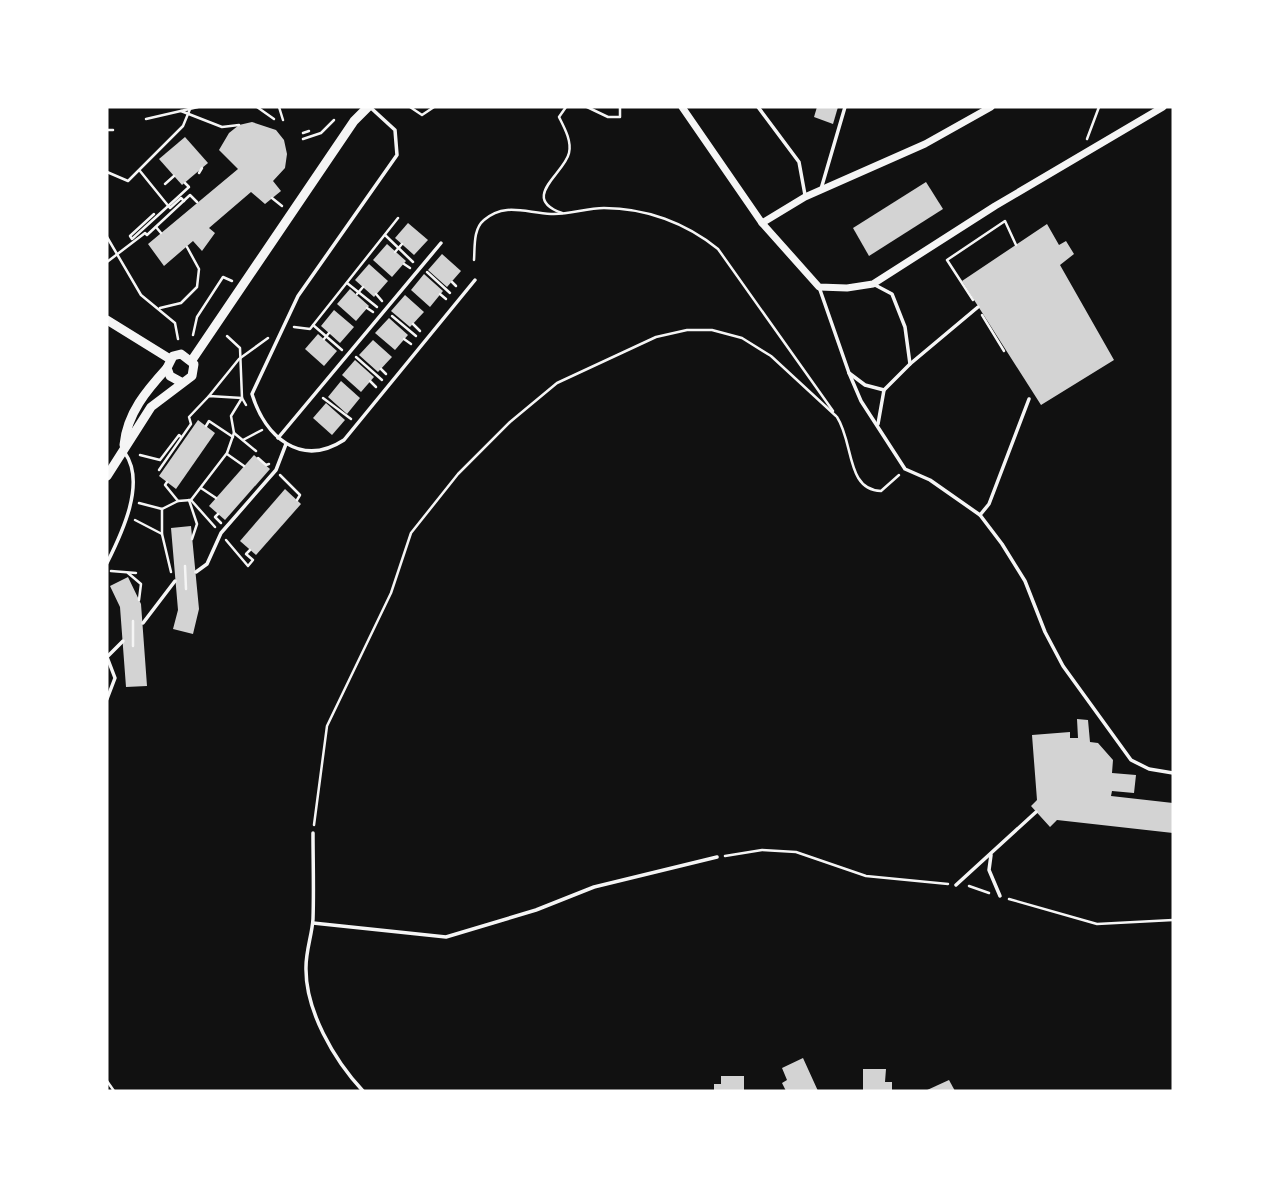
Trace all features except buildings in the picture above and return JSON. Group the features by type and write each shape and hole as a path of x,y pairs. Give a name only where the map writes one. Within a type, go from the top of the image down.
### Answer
{"street":[{"path":"107,475 151,407 181,382 189,379 194,372 192,360 354,121 369,107"},
{"path":"682,107 762,223 819,287 848,288 873,284 1163,107"},
{"path":"762,223 805,197 925,144 991,107"},
{"path":"107,320 169,363"},
{"path":"123,450 128,423 146,391 169,363 181,354 192,360"},
{"path":"169,363 170,376 181,382"}],"lane":[{"path":"369,107 395,130 397,155 299,296 253,394 264,423 278,438 297,449 328,451 344,440 475,280"},
{"path":"758,107 799,162 805,197"},
{"path":"820,191 845,107"},
{"path":"278,438 317,396 441,243"},
{"path":"873,284 892,293 905,327 910,364"},
{"path":"819,287 861,401 905,469 930,481 980,515 1025,581 1045,632 1063,666 1100,721 1131,760 1149,769 1173,773"},
{"path":"878,424 884,390 910,364 978,307"},
{"path":"849,373 865,384 884,390"},
{"path":"980,515 989,504 1028,399"},
{"path":"195,572 207,564 219,532 276,470 286,444"},
{"path":"107,563 116,545 133,490 133,465 123,450"},
{"path":"143,623 175,582"},
{"path":"107,699 115,678 107,657 123,641"},
{"path":"956,885 1036,812"},
{"path":"313,833 313,923 307,942 308,994 335,1053 363,1091"},
{"path":"992,853 989,870 1000,896"},
{"path":"313,923 446,937 536,910 594,887 717,857"}],"path":[{"path":"146,119 198,107"},
{"path":"257,107 274,119"},
{"path":"279,107 283,120"},
{"path":"410,107 422,115 434,107"},
{"path":"566,107 559,117 569,141 570,153 545,187 545,197 553,210 566,214"},
{"path":"587,107 608,117 620,117 620,107"},
{"path":"1081,155 1099,107"},
{"path":"107,172 128,181 183,127 190,110"},
{"path":"181,111 222,127 239,125"},
{"path":"303,139 321,133 332,118 338,124"},
{"path":"107,130 113,130"},
{"path":"303,134 309,131"},
{"path":"199,173 202,168"},
{"path":"140,170 170,208 181,198 184,201"},
{"path":"165,184 174,176"},
{"path":"107,262 118,257 189,187 185,183"},
{"path":"144,231 147,235 190,195 197,202"},
{"path":"272,198 282,206"},
{"path":"474,260 476,233 481,221 496,211 514,208 550,214 601,208 625,209 647,213 698,233 718,249 737,274 845,429 855,474 861,485 869,490 881,491 905,469"},
{"path":"550,214 553,210"},
{"path":"144,231 132,239 130,236 154,214"},
{"path":"290,327 310,329 398,218"},
{"path":"1004,351 947,260 1005,221 1016,245"},
{"path":"156,227 161,233"},
{"path":"385,235 397,250 414,263"},
{"path":"107,237 141,295 176,323 178,339"},
{"path":"397,250 402,244"},
{"path":"160,308 181,303 197,288 199,269 187,247"},
{"path":"404,264 410,268"},
{"path":"426,270 450,293"},
{"path":"194,335 197,317 223,278 232,281"},
{"path":"452,282 456,286"},
{"path":"347,283 377,307"},
{"path":"358,293 363,287"},
{"path":"440,294 446,299"},
{"path":"376,295 382,301"},
{"path":"367,308 373,312"},
{"path":"397,320 416,336"},
{"path":"413,324 420,331"},
{"path":"313,325 342,351"},
{"path":"313,833 327,726 391,593 411,533 458,474 510,422 556,383 656,337 687,330 712,330 742,338 771,356 836,416"},
{"path":"139,503 162,509 178,501 190,500 227,453 234,435 231,416 242,398 240,348 227,337"},
{"path":"159,470 191,424 189,417 239,359 268,338"},
{"path":"404,339 411,344"},
{"path":"361,361 382,380"},
{"path":"381,369 386,374"},
{"path":"370,381 376,387"},
{"path":"208,396 242,398"},
{"path":"324,398 352,417 349,411"},
{"path":"206,426 209,421 243,440 256,451"},
{"path":"243,440 264,429"},
{"path":"140,456 160,460 179,435 181,437"},
{"path":"227,453 244,466"},
{"path":"258,458 266,465"},
{"path":"276,470 300,495 297,500"},
{"path":"167,482 164,485 178,501"},
{"path":"200,488 216,498"},
{"path":"190,500 248,566 253,560 246,554 250,550"},
{"path":"190,500 197,524 192,539"},
{"path":"162,509 162,534 172,576"},
{"path":"135,520 162,534"},
{"path":"185,566 186,589"},
{"path":"107,569 136,573"},
{"path":"128,573 141,584 139,600"},
{"path":"133,621 133,646"},
{"path":"717,857 762,850 796,852 866,876 956,885 1097,924 1173,920"},
{"path":"107,1081 113,1090"},
{"path":"107,1090 113,1090"}]}
